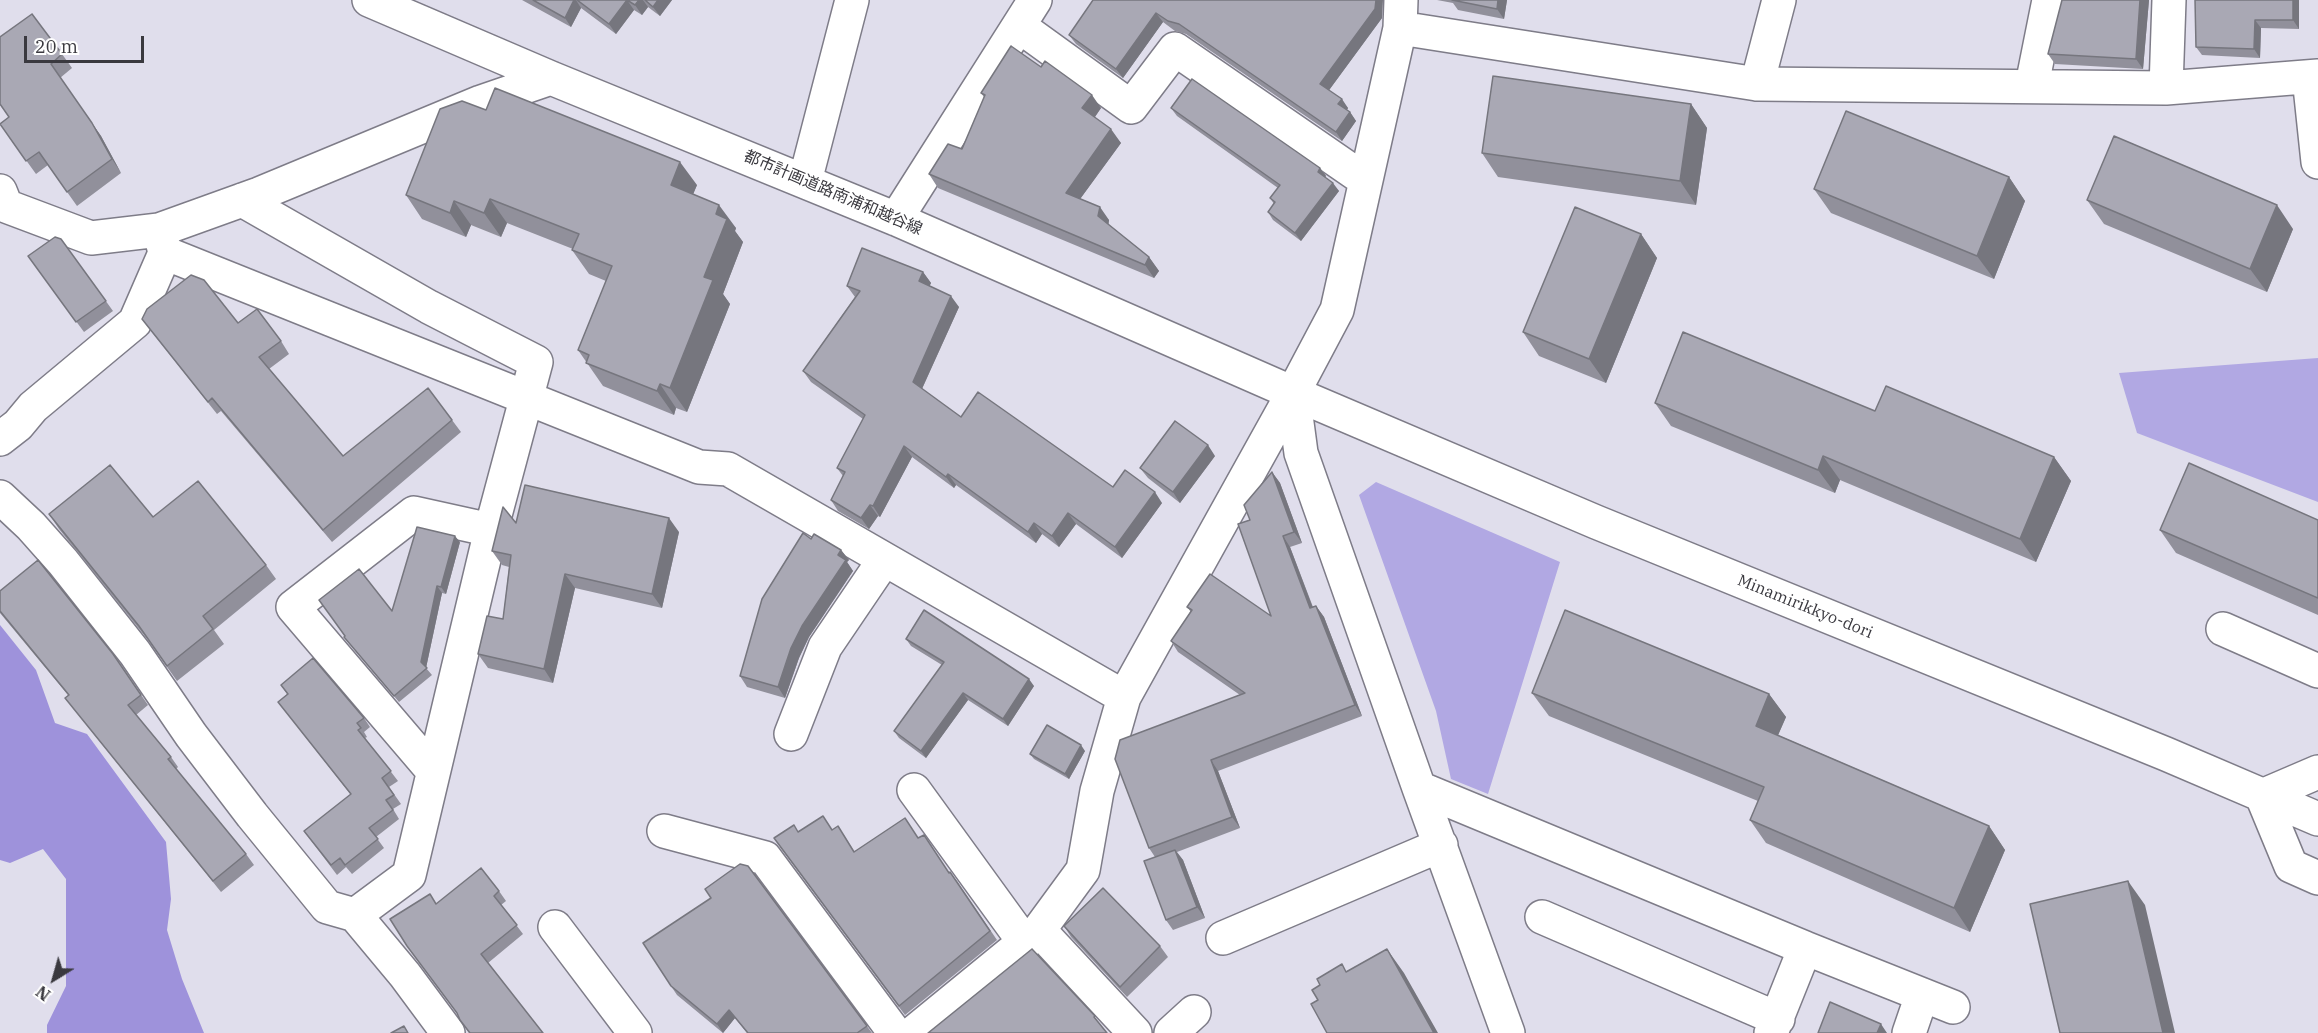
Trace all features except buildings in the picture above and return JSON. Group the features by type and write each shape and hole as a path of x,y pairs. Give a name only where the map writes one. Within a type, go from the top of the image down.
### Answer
{"street":[{"name":"都市計画道路南浦和越谷線","path":"369,0 551,78 896,219 1293,393"},
{"path":"805,181 852,0"},
{"path":"1757,84 1779,0"},
{"path":"2032,85 2049,0"},
{"path":"2166,88 2169,0"},
{"path":"896,219 1027,13 1131,107 1175,49 1365,180"},
{"path":"913,1033 948,1022 1032,936 1083,870 1096,791 1124,697 1337,310 1401,14 1757,84 2166,88 2314,76 2318,162"},
{"path":"0,439 18,425 33,407 135,322 162,242 242,200 480,102 551,78"},
{"path":"242,200 429,307 536,362 491,530 409,875 355,915"},
{"path":"2,201 91,238 162,242 416,352 699,467 728,469 1124,697"},
{"path":"416,352 429,307"},
{"path":"1293,393 1301,453 1508,1033"},
{"name":"Minamirikkyo-dori","path":"1293,393 1596,522 2166,754 2318,819"},
{"path":"0,497 31,526 63,562 135,653 225,780 327,907 355,915 405,975 448,1033"},
{"path":"434,771 294,607 414,513 491,530"},
{"path":"791,734 825,647 884,560"},
{"path":"2223,629 2318,671"},
{"path":"2318,772 2262,796 2291,866 2318,878"},
{"path":"1419,788 1953,1008"},
{"path":"914,790 1032,936 1135,1033"},
{"path":"664,831 765,858 895,1033"},
{"path":"1223,938 1441,845"},
{"path":"1542,916 1774,1026 1805,948"},
{"path":"555,927 635,1033"},
{"path":"1909,1033 1922,995"}],"shaded area":[{"path":"2318,358 2318,502 2137,433 2119,373"},
{"path":"1376,482 1560,562 1488,794 1451,779 1436,711 1359,495"},
{"path":"0,625 36,670 55,723 87,734 166,842 171,899 167,930 182,979 204,1033 47,1033 47,1025 66,986 66,879 43,849 10,863 0,860"}]}
